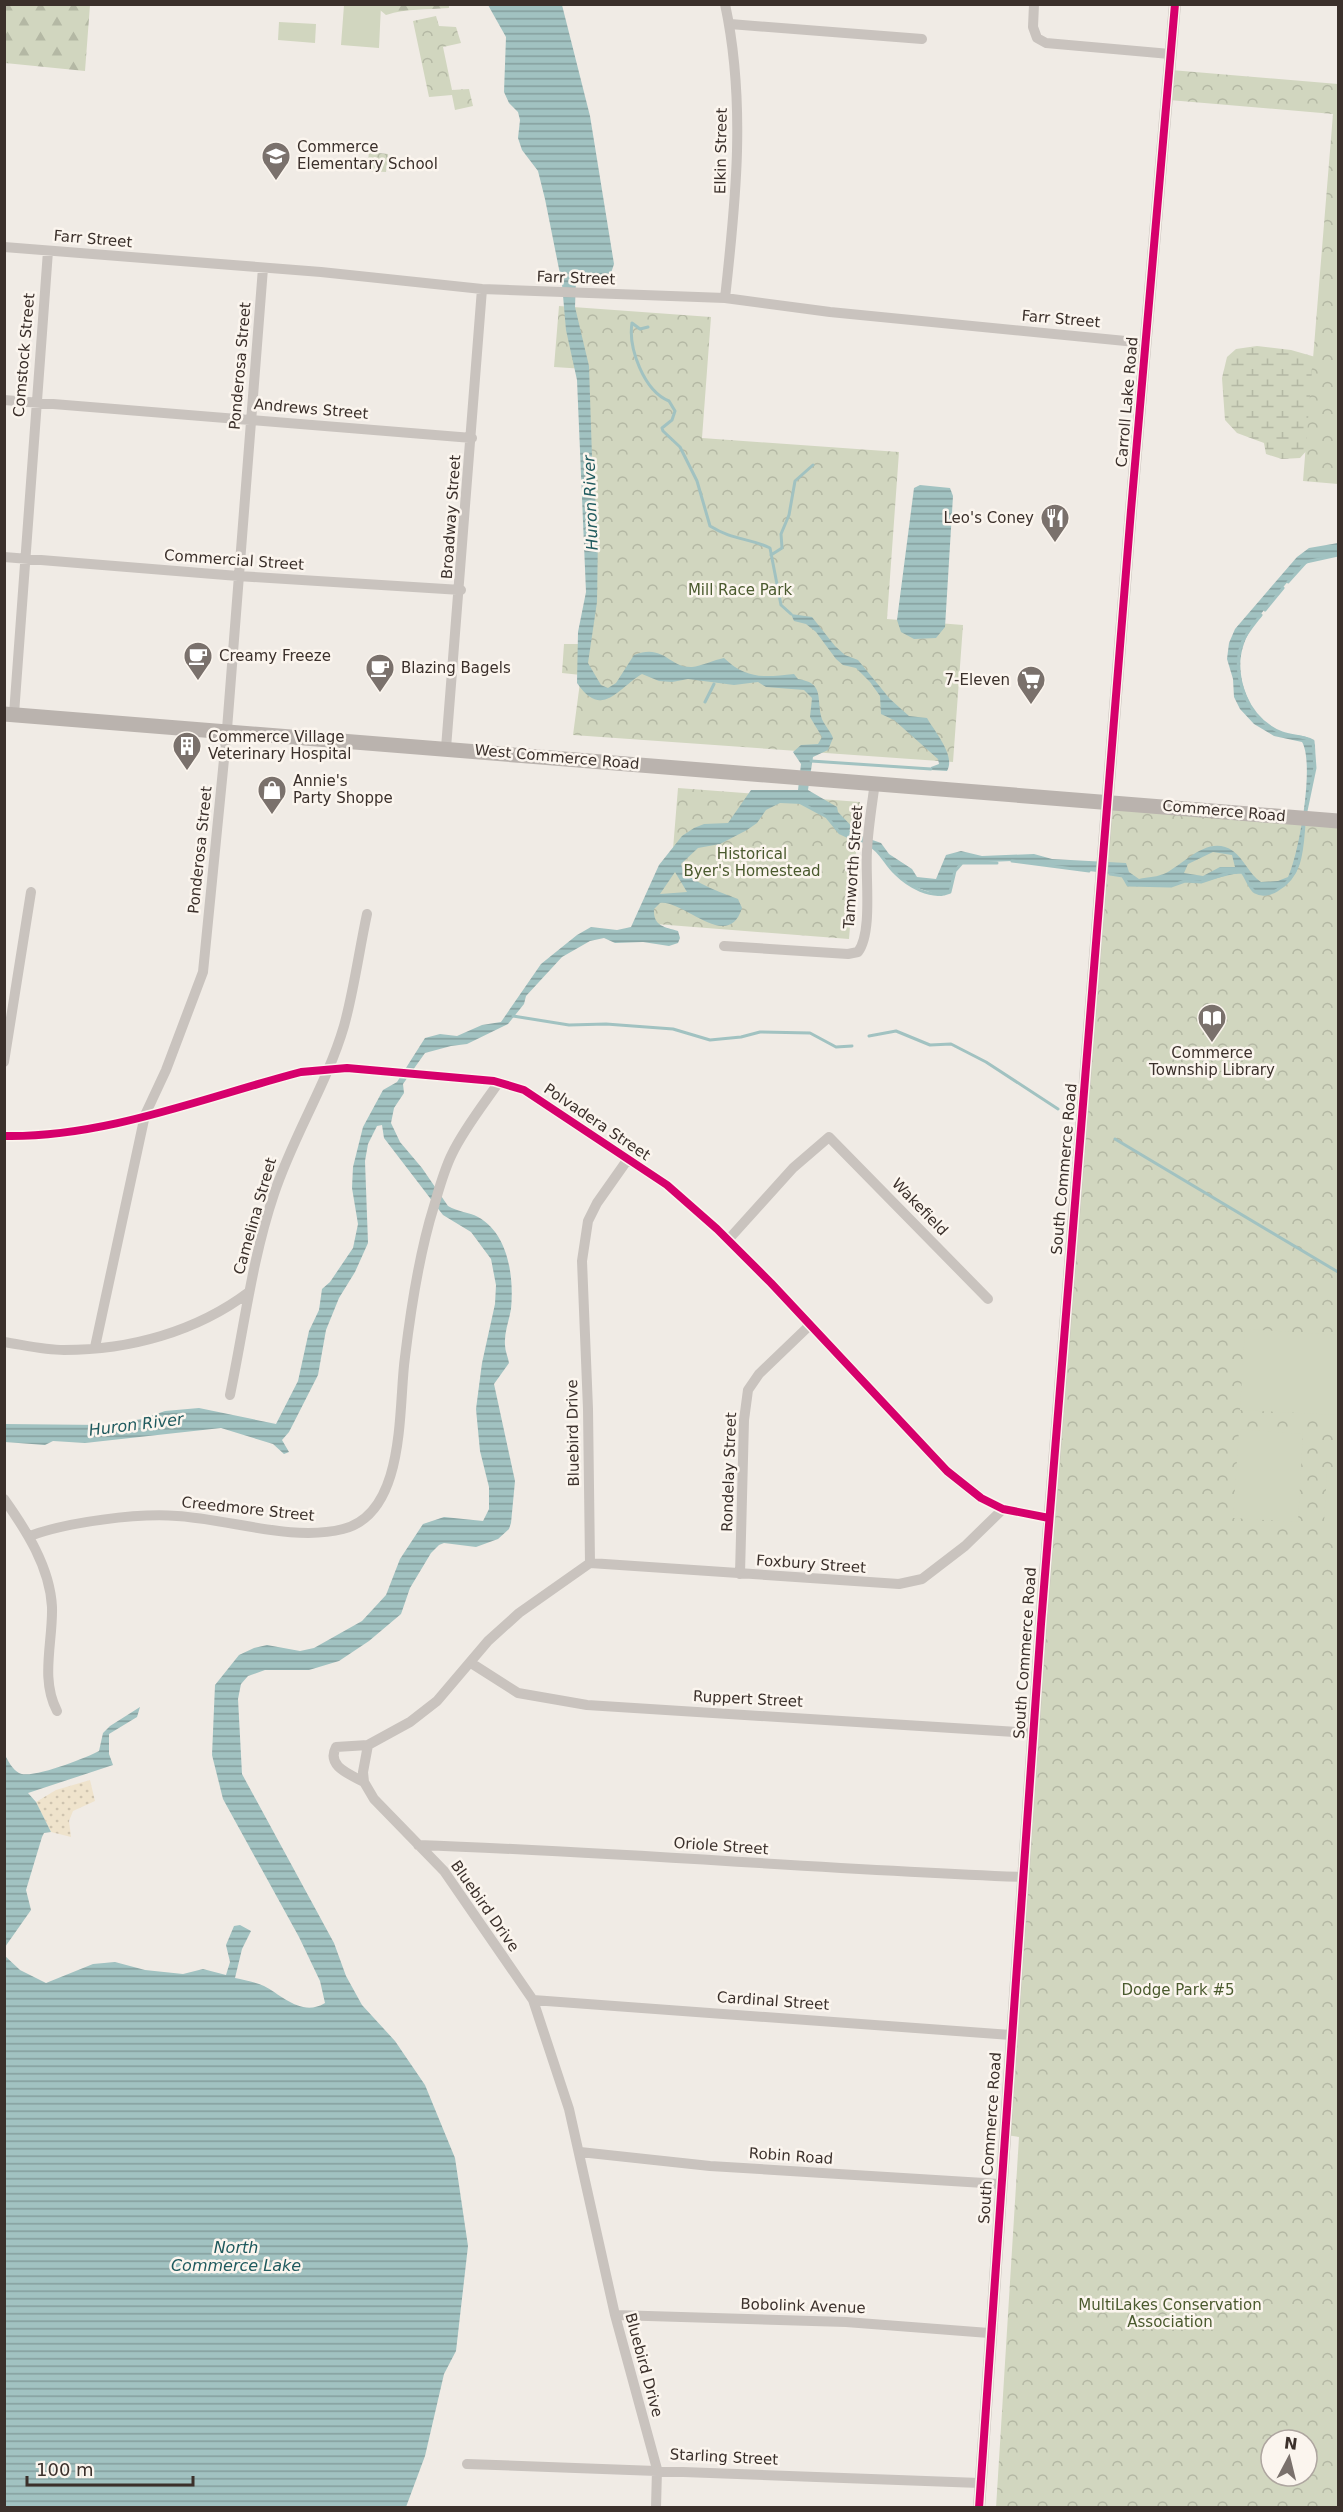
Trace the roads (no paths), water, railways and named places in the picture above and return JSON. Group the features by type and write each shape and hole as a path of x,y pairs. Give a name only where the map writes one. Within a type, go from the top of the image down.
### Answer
{"main road":[{"name":"West Commerce Road","path":"9,714 227,729 1109,802"},
{"name":"Commerce Road","path":"1109,802 1338,821"}],"street":[{"name":"Elkin Street","path":"725,298 739,154 734,43 726,4"},
{"path":"1034,4 1033,27 1037,38 1046,42 1170,54"},
{"name":"Carroll Lake Road","path":"1109,802 1174,4"},
{"path":"730,24 922,39"},
{"name":"Farr Street","path":"4,247 482,288 578,294 725,298 830,312 1146,343"},
{"name":"Comstock Street","path":"9,714 24,558 48,250"},
{"name":"Ponderosa Street","path":"95,1347 146,1115 166,1070 203,972 227,729 263,268"},
{"name":"Broadway Street","path":"446,748 461,590 482,288"},
{"name":"Andrews Street","path":"4,400 472,438"},
{"name":"Commercial Street","path":"4,557 238,576 461,590"},
{"name":"Tamworth Street","path":"724,946 848,954 858,952 863,944 866,917 867,849 875,782"},
{"name":"South Commerce Road","path":"979,2508 989,2333 1032,1733 1109,802"},
{"path":"4,1062 31,892"},
{"name":"Camelina Street","path":"230,1395 249,1292 273,1196 296,1134 327,1070 344,1026 367,914"},
{"name":"Polvadera Street","path":"4,1136 42,1137 110,1125 301,1072 347,1068 386,1071 498,1082 524,1090 667,1185 728,1240 947,1471 981,1497 1003,1509 1049,1518"},
{"name":"Creedmore Street","path":"30,1536 47,1530 144,1516 176,1516 313,1533 345,1529 370,1514 390,1477 396,1455 405,1357 434,1207 453,1153 498,1082"},
{"name":"Wakefield","path":"728,1240 793,1168 829,1137 988,1299"},
{"name":"Bluebird Drive","path":"590,1563 588,1385 582,1261 588,1221 597,1203 628,1158"},
{"path":"4,1342 63,1350 161,1337 207,1319 249,1292"},
{"name":"Rondelay Street","path":"740,1574 744,1420 748,1390 759,1374 810,1325"},
{"path":"4,1499 30,1536 41,1564 52,1605 48,1679 50,1697 57,1711"},
{"name":"Foxbury Street","path":"590,1563 888,1584 911,1582 922,1579 965,1546 1003,1509"},
{"path":"364,1782 333,1761 332,1754 336,1747 342,1744 368,1745 410,1722 428,1708 471,1664 488,1641 519,1613 590,1563"},
{"name":"Ruppert Street","path":"471,1664 518,1693 586,1704 1032,1733"},
{"path":"364,1782 364,1761 368,1745"},
{"name":"Bluebird Drive","path":"364,1782 374,1799 444,1870 533,2000 554,2057 580,2152 615,2315 657,2469 656,2508"},
{"name":"Oriole Street","path":"418,1845 565,1850 888,1872 1022,1877"},
{"name":"Cardinal Street","path":"533,2000 1011,2035"},
{"name":"Robin Road","path":"580,2152 710,2166 1000,2184"},
{"name":"Bobolink Avenue","path":"615,2315 846,2322 989,2333"},
{"name":"Starling Street","path":"467,2464 657,2469 980,2483"}],"water":[{"name":"North Commerce Lake","path":"488,5 562,5 590,116 614,264 610,276 599,281 576,280 575,307 589,366 592,457 598,532 597,602 588,663 601,685 608,688 616,683 634,655 644,652 659,654 677,664 692,667 724,658 749,674 765,676 794,674 798,679 812,684 817,691 822,719 833,738 828,750 813,757 808,790 837,807 838,812 861,836 881,843 889,854 912,869 917,877 936,879 946,855 961,851 982,856 1034,854 1052,859 1126,863 1129,872 1139,879 1166,873 1198,852 1215,846 1233,851 1261,882 1278,881 1288,877 1297,849 1306,788 1306,753 1302,742 1274,736 1254,724 1240,709 1234,697 1233,679 1227,659 1229,643 1235,629 1297,557 1309,548 1338,543 1338,555 1308,563 1293,575 1251,629 1244,643 1241,659 1241,675 1246,694 1260,717 1276,730 1309,738 1315,745 1301,855 1298,868 1291,879 1280,889 1267,894 1254,891 1242,872 1201,882 1185,881 1171,886 1128,885 1120,875 1012,861 963,863 955,871 950,892 941,896 912,886 895,873 873,847 840,833 827,817 802,804 780,803 766,810 757,823 747,830 720,844 698,848 681,864 683,870 696,881 738,899 742,908 735,921 727,926 716,925 681,908 660,903 654,909 655,919 660,925 678,931 680,938 678,943 669,946 643,942 615,943 604,938 590,941 562,957 526,996 524,1004 508,1024 467,1044 425,1053 403,1084 404,1093 394,1108 391,1123 400,1142 422,1168 448,1206 475,1215 488,1225 497,1234 507,1258 512,1297 505,1340 509,1363 494,1384 515,1481 511,1523 509,1529 498,1539 476,1547 444,1543 439,1545 431,1553 410,1588 401,1614 369,1641 339,1661 309,1670 265,1670 248,1676 241,1684 238,1699 242,1774 334,1943 346,1976 362,2005 395,2041 425,2085 455,2158 468,2246 456,2351 444,2374 425,2456 406,2507 5,2507 4,1955 20,1970 46,1983 93,1964 115,1962 145,1970 183,1974 203,1969 226,1975 230,1962 226,1945 234,1926 240,1925 251,1931 242,1949 235,1978 264,1986 293,2004 308,2008 325,2003 320,1981 299,1937 223,1799 212,1755 215,1685 239,1655 254,1648 267,1645 300,1651 314,1648 362,1621 386,1595 400,1559 423,1524 444,1517 483,1521 489,1509 489,1487 480,1451 476,1409 482,1363 495,1304 496,1285 491,1259 471,1232 443,1215 384,1138 382,1125 377,1126 368,1144 365,1161 368,1243 355,1272 339,1298 326,1330 318,1375 289,1432 282,1440 289,1452 284,1454 273,1444 221,1428 85,1443 53,1441 45,1445 5,1442 5,1424 104,1425 142,1419 165,1411 199,1408 276,1424 298,1381 309,1331 319,1310 322,1289 330,1282 353,1248 358,1224 352,1188 353,1167 363,1127 383,1090 397,1082 425,1038 440,1034 457,1036 482,1025 501,1022 541,964 577,935 591,927 617,930 631,927 659,865 682,836 704,824 728,823 751,790 798,790 801,764 793,752 801,745 818,744 822,737 810,717 812,698 804,690 766,687 758,682 734,685 688,679 672,682 659,681 642,674 610,698 602,700 594,699 586,694 577,683 578,632 586,592 577,380 566,330 562,284 538,171 522,150 518,138 520,120 518,112 509,103 504,92 506,37","holes":["1213,852 1232,855 1235,867 1220,867 1203,876 1184,873 1188,864","675,872 687,892 660,894"]},
{"path":"920,485 950,488 953,496 945,627 936,638 914,639 901,632 897,620 914,488"},
{"path":"791,614 812,617 835,646 845,655 858,660 890,699 909,716 927,718 947,751 949,765 947,771 931,770 931,767 939,764 938,759 894,720 881,714 880,696 870,682 856,668 843,665 836,659 816,632 806,624 794,621"},
{"path":"140,1707 137,1717 109,1734 109,1754 113,1765 28,1793 36,1802 51,1832 44,1833 42,1837 26,1890 31,1910 5,1947 5,1755 15,1770 25,1774 34,1774 71,1763 99,1751 103,1733"}],"waterway":[{"path":"648,327 640,329 632,323 631,333 635,356 645,379 660,396 669,401 675,411 672,420 662,428 680,447 697,481 710,526 726,534 770,548 781,605 791,614"},
{"path":"771,555 782,548 781,534 789,515 795,481 813,465"},
{"path":"1288,582 1306,562 1338,555"},
{"path":"1265,610 1283,588"},
{"path":"1261,615 1242,643 1238,669 1240,682 1251,707 1270,727 1282,733 1313,741 1315,768 1306,811"},
{"path":"705,702 714,684"},
{"path":"811,761 931,769"},
{"path":"799,802 827,817 840,833 860,842"},
{"path":"1110,874 1123,876 1128,885 1171,886 1185,881 1201,882 1228,873 1242,872 1255,892 1269,893 1285,884 1296,870 1301,852 1304,824"},
{"path":"869,845 906,883 935,894 950,892 955,871 962,863 997,863"},
{"path":"1012,861 1089,871"},
{"path":"513,1016 569,1025 606,1024 673,1029 710,1040 741,1037 760,1032 810,1033 836,1047 852,1046"},
{"path":"869,1036 896,1031 930,1045 951,1044 986,1062 1058,1109"},
{"path":"1115,1139 1338,1272"}],"place":[{"name":"Commerce Elementary School","path":"276,182"},
{"name":"Leo's Coney","path":"1055,544"},
{"name":"Creamy Freeze","path":"198,682"},
{"name":"Blazing Bagels","path":"380,694"},
{"name":"7-Eleven","path":"1031,706"},
{"name":"Commerce Village Veterinary Hospital","path":"187,772"},
{"name":"Annie's Party Shoppe","path":"272,816"},
{"name":"Commerce Township Library","path":"1212,1044"}],"water label":[{"name":"Huron River","path":"590,503"},
{"name":"Huron River","path":"136,1424"}],"park label":[{"name":"Mill Race Park","path":"740,590"},
{"name":"Historical Byer's Homestead","path":"752,862"},
{"name":"Dodge Park #5","path":"1178,1990"},
{"name":"MultiLakes Conservation Association","path":"1170,2314"}]}
